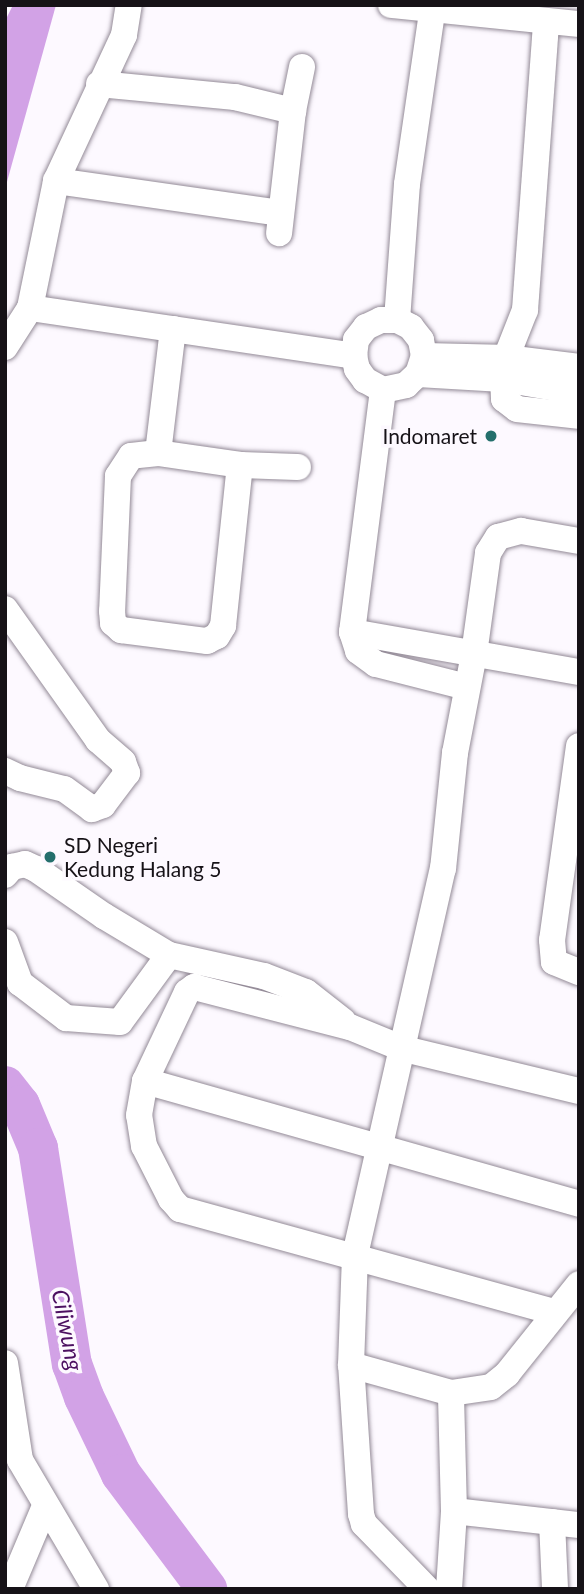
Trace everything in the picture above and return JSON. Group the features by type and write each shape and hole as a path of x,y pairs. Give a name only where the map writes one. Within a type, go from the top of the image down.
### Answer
{"street":[{"path":"5,347 30,308 56,181 99,84 124,36 129,5"},
{"path":"391,5 566,19 525,310 505,368 504,398 517,409 579,416"},
{"path":"397,320 407,184 433,7"},
{"path":"56,181 280,223 293,111 302,67"},
{"path":"99,84 234,97 293,111"},
{"path":"30,308 354,356"},
{"path":"381,320 397,320 411,327 421,340 421,365 406,385 383,390 365,380 357,369 354,356 356,340 366,327 381,320"},
{"path":"158,453 173,329"},
{"path":"421,365 579,367"},
{"path":"505,368 579,392"},
{"path":"383,390 377,417 352,632 358,651 376,664 467,687"},
{"path":"240,465 223,626 217,636 207,641 135,634 121,630 113,623 118,476 131,456 158,453 240,465 298,467"},
{"path":"428,1589 365,1524 351,1365 355,1255 443,869 455,754 474,654 488,553 498,537 521,531 579,541"},
{"path":"5,609 98,740 122,762 127,773 103,805 92,809 64,789 20,778 5,771"},
{"path":"352,632 579,672"},
{"path":"579,746 552,940 554,962 579,972"},
{"path":"5,875 12,867 25,864 45,873 104,916 169,955 264,976 306,992 350,1027"},
{"path":"5,942 20,983 66,1018 120,1022 169,955"},
{"path":"554,1312 355,1255 188,1212 176,1206 144,1146 139,1115 145,1082 190,988 206,988 350,1027 404,1049 579,1091"},
{"path":"145,1082 579,1204"},
{"path":"351,1365 451,1393 491,1387 507,1374 579,1284"},
{"path":"5,1363 13,1457 96,1589"},
{"path":"449,1589 454,1511 451,1393"},
{"path":"10,1589 45,1506"},
{"path":"454,1511 579,1525"},
{"path":"552,1522 555,1589"}],"shaded area":[{"path":"13,5 56,5 5,189 5,21"}],"waterway":[{"name":"Ciliwung","path":"5,1086 20,1105 38,1148 72,1364 84,1397 121,1474 207,1589"}],"place":[{"name":"Indomaret","path":"491,436"},
{"name":"SD Negeri Kedung Halang 5","path":"50,857"}]}
